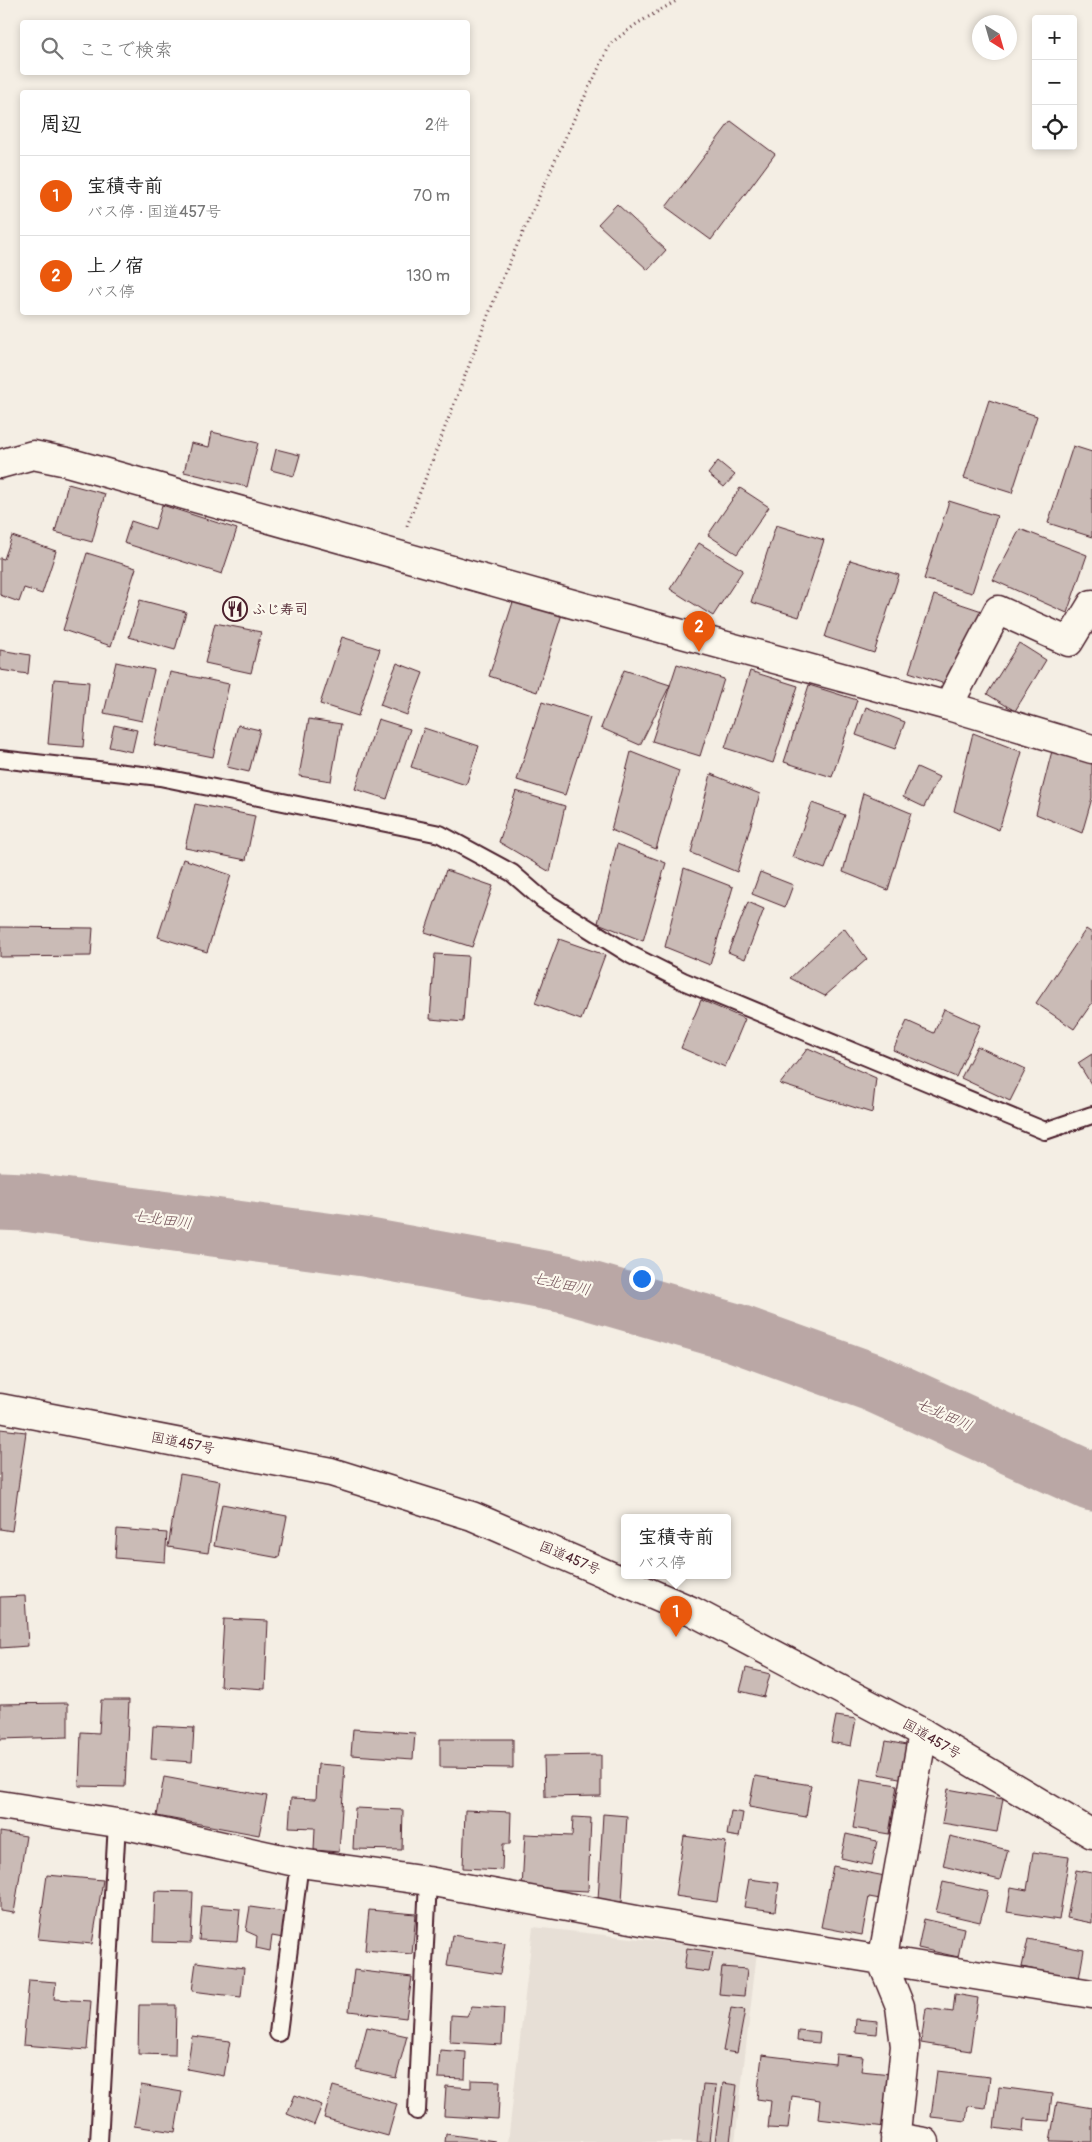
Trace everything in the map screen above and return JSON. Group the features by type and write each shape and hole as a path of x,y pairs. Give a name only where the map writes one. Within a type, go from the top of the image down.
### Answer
{"main road":[{"path":"0,464 32,455 67,462 396,555 948,706 1092,749"},
{"path":"948,706 998,610 1069,642 1092,604"},
{"name":"国道457号","path":"0,1408 331,1472 472,1516 692,1611 923,1733 1092,1834"},
{"path":"923,1733 882,1962 900,2006 905,2046 895,2140 925,2142"},
{"path":"0,1805 117,1823 300,1863 428,1881 647,1922 882,1962 1092,1994"}],"lane":[{"path":"0,759 160,777 440,834 512,873 544,900 631,955 683,981 1045,1131 1092,1116"},
{"path":"102,2141 117,1823"},
{"path":"278,2033 300,1863"},
{"path":"417,2111 428,1881"}],"path":[{"path":"396,555 503,277 570,127 611,43 638,23 678,0"}],"shaded area":[{"path":"533,1927 757,1952 735,2142 508,2142"}],"building":[{"path":"731,121 775,154 711,240 666,207"},
{"path":"617,204 666,250 648,270 598,224"},
{"path":"989,400 1037,416 1012,493 964,478"},
{"path":"212,432 258,443 247,487 184,472 191,443 209,447"},
{"path":"1073,446 1092,452 1092,537 1048,523"},
{"path":"276,449 300,455 294,476 271,470"},
{"path":"718,461 735,475 724,487 708,474"},
{"path":"68,484 105,494 92,542 55,532"},
{"path":"740,488 769,507 737,554 708,535"},
{"path":"949,501 997,516 972,593 924,579"},
{"path":"162,505 237,529 222,574 124,543 131,521 155,529"},
{"path":"776,525 824,540 799,617 751,602"},
{"path":"1020,529 1087,555 1067,613 993,580"},
{"path":"12,536 56,551 42,594 24,588 19,602 0,595 0,558 4,559"},
{"path":"699,543 743,570 713,616 670,589"},
{"path":"87,553 136,568 111,646 63,630"},
{"path":"850,560 899,575 874,653 825,637"},
{"path":"934,595 982,611 957,688 909,672"},
{"path":"514,599 562,614 537,692 489,676"},
{"path":"140,600 186,612 175,650 129,637"},
{"path":"215,623 261,632 251,673 205,663"},
{"path":"342,637 380,649 358,716 320,704"},
{"path":"1019,643 1046,660 1015,711 987,694"},
{"path":"0,650 30,655 28,674 0,670"},
{"path":"116,662 154,670 142,721 104,713"},
{"path":"397,663 423,673 407,715 380,705"},
{"path":"677,664 724,679 700,756 652,741"},
{"path":"624,670 670,685 640,745 601,728"},
{"path":"750,671 798,686 773,763 725,748"},
{"path":"170,672 229,684 213,757 154,745"},
{"path":"54,679 89,682 83,747 48,744"},
{"path":"809,685 857,700 832,777 784,762"},
{"path":"542,702 590,718 565,795 517,780"},
{"path":"866,707 905,722 895,749 856,735"},
{"path":"309,719 341,724 331,781 299,776"},
{"path":"378,719 410,729 387,799 355,789"},
{"path":"114,725 137,730 132,752 109,747"},
{"path":"238,725 260,730 249,772 227,767"},
{"path":"424,728 479,746 466,785 411,767"},
{"path":"973,733 1022,752 999,830 954,811"},
{"path":"1056,735 1092,750 1092,798 1082,833 1036,814"},
{"path":"631,752 679,771 656,849 611,830"},
{"path":"917,767 939,777 924,807 903,797"},
{"path":"711,774 760,794 737,872 691,853"},
{"path":"516,791 565,806 550,872 499,842"},
{"path":"863,793 911,813 888,890 843,872"},
{"path":"812,803 845,815 825,869 792,857"},
{"path":"195,804 255,816 246,860 185,848"},
{"path":"617,844 666,863 643,941 598,923"},
{"path":"183,859 231,875 207,952 158,937"},
{"path":"684,868 733,887 710,965 665,947"},
{"path":"446,870 493,886 472,947 425,932"},
{"path":"760,872 793,885 785,907 752,894"},
{"path":"748,902 764,909 745,959 728,952"},
{"path":"0,927 93,928 91,956 0,957"},
{"path":"844,928 867,959 825,996 790,978"},
{"path":"1086,929 1092,933 1092,1003 1074,1029 1036,1003"},
{"path":"559,939 605,955 581,1020 535,1003"},
{"path":"435,954 468,956 463,1022 430,1019"},
{"path":"701,1000 745,1019 725,1067 681,1048"},
{"path":"944,1009 980,1025 956,1077 893,1050 907,1021 934,1033"},
{"path":"977,1046 1026,1069 1010,1101 961,1078"},
{"path":"808,1048 876,1078 872,1113 780,1084"},
{"path":"1092,1054 1092,1084 1091,1084 1078,1063"},
{"path":"0,1429 26,1432 12,1531 0,1529"},
{"path":"180,1474 220,1481 208,1553 168,1547"},
{"path":"222,1504 287,1516 279,1558 214,1546"},
{"path":"117,1529 167,1533 165,1562 115,1558"},
{"path":"25,1596 28,1646 0,1648 0,1597"},
{"path":"224,1619 268,1621 265,1689 220,1686"},
{"path":"746,1668 770,1674 764,1697 740,1691"},
{"path":"101,1700 129,1700 125,1787 79,1786 81,1732 99,1733"},
{"path":"68,1703 68,1737 0,1739 0,1704"},
{"path":"836,1716 856,1719 851,1746 831,1742"},
{"path":"153,1726 194,1728 192,1762 151,1759"},
{"path":"353,1729 415,1733 413,1759 351,1755"},
{"path":"440,1739 513,1739 513,1768 440,1767"},
{"path":"886,1741 911,1746 904,1779 879,1774"},
{"path":"601,1755 601,1796 545,1797 544,1756"},
{"path":"318,1764 345,1766 339,1852 314,1850 315,1828 289,1827 291,1798 316,1799"},
{"path":"755,1776 811,1785 806,1817 749,1807"},
{"path":"164,1777 267,1796 259,1835 157,1816"},
{"path":"861,1779 897,1785 889,1834 853,1828"},
{"path":"948,1789 1003,1799 997,1832 942,1823"},
{"path":"355,1808 403,1810 402,1850 353,1849"},
{"path":"465,1810 511,1812 510,1844 503,1844 502,1870 463,1868"},
{"path":"731,1811 743,1813 739,1837 727,1835"},
{"path":"603,1814 627,1816 622,1902 598,1900"},
{"path":"573,1817 591,1818 588,1891 522,1888 525,1834 572,1836"},
{"path":"0,1832 26,1836 14,1913 0,1911"},
{"path":"846,1834 877,1841 872,1865 841,1858"},
{"path":"684,1836 726,1842 717,1902 675,1896"},
{"path":"950,1836 1008,1850 1000,1880 943,1866"},
{"path":"1033,1852 1069,1857 1059,1920 1007,1912 1011,1887 1027,1890"},
{"path":"833,1866 885,1876 880,1899 869,1897 862,1935 821,1927"},
{"path":"1076,1870 1092,1873 1092,1923 1067,1918"},
{"path":"47,1875 103,1880 92,1944 38,1939"},
{"path":"749,1879 779,1883 775,1911 744,1907"},
{"path":"943,1882 988,1892 980,1922 936,1912"},
{"path":"155,1891 193,1892 191,1943 153,1942"},
{"path":"202,1906 240,1909 237,1942 199,1940"},
{"path":"250,1907 286,1912 283,1938 272,1936 270,1951 256,1948 257,1936 246,1931"},
{"path":"369,1910 416,1914 412,1954 365,1950"},
{"path":"924,1919 964,1928 958,1957 918,1948"},
{"path":"452,1935 505,1943 500,1974 447,1966"},
{"path":"1028,1939 1084,1950 1079,1979 1022,1967"},
{"path":"687,1948 713,1952 709,1972 684,1969"},
{"path":"196,1962 244,1968 241,1997 192,1991"},
{"path":"722,1967 747,1969 744,1996 719,1994"},
{"path":"354,1970 412,1977 406,2018 349,2011"},
{"path":"29,1980 56,1982 54,1999 91,2001 87,2050 23,2045"},
{"path":"955,1994 978,1998 970,2051 921,2043 926,2008 953,2012"},
{"path":"139,2005 176,2005 175,2055 138,2054"},
{"path":"472,2006 504,2008 502,2045 450,2042 451,2015 467,2016"},
{"path":"731,2008 745,2010 737,2053 723,2051"},
{"path":"856,2019 878,2021 877,2034 855,2032"},
{"path":"367,2027 407,2036 396,2078 356,2069"},
{"path":"798,2030 820,2032 819,2043 797,2041"},
{"path":"192,2036 230,2041 224,2076 187,2069"},
{"path":"440,2050 466,2052 465,2079 438,2078"},
{"path":"836,2054 863,2057 861,2071 891,2074 885,2127 818,2119 820,2100 792,2096 788,2129 768,2128 771,2101 757,2099 762,2055 835,2064"},
{"path":"937,2071 990,2077 986,2108 968,2106 966,2121 931,2117"},
{"path":"471,2080 500,2081 498,2119 444,2116 446,2086 471,2088"},
{"path":"723,2083 737,2085 730,2142 715,2142"},
{"path":"141,2085 182,2092 175,2132 134,2126"},
{"path":"703,2085 716,2086 710,2142 697,2142"},
{"path":"333,2086 397,2104 388,2136 324,2118"},
{"path":"999,2087 1052,2094 1049,2121 1024,2119 1023,2132 994,2128"},
{"path":"295,2095 322,2105 314,2125 287,2114"},
{"path":"1057,2102 1092,2108 1092,2142 1050,2141"},
{"path":"446,2134 495,2141 495,2142 445,2142"}],"waterway":[{"name":"七北田川","path":"0,1201 24,1202 364,1247 566,1284 733,1332 872,1382 1092,1482"}],"place":[{"name":"ふじ寿司","path":"235,609"},
{"name":"上ノ宿","path":"699,652"},
{"name":"宝積寺前","path":"676,1637"}]}
